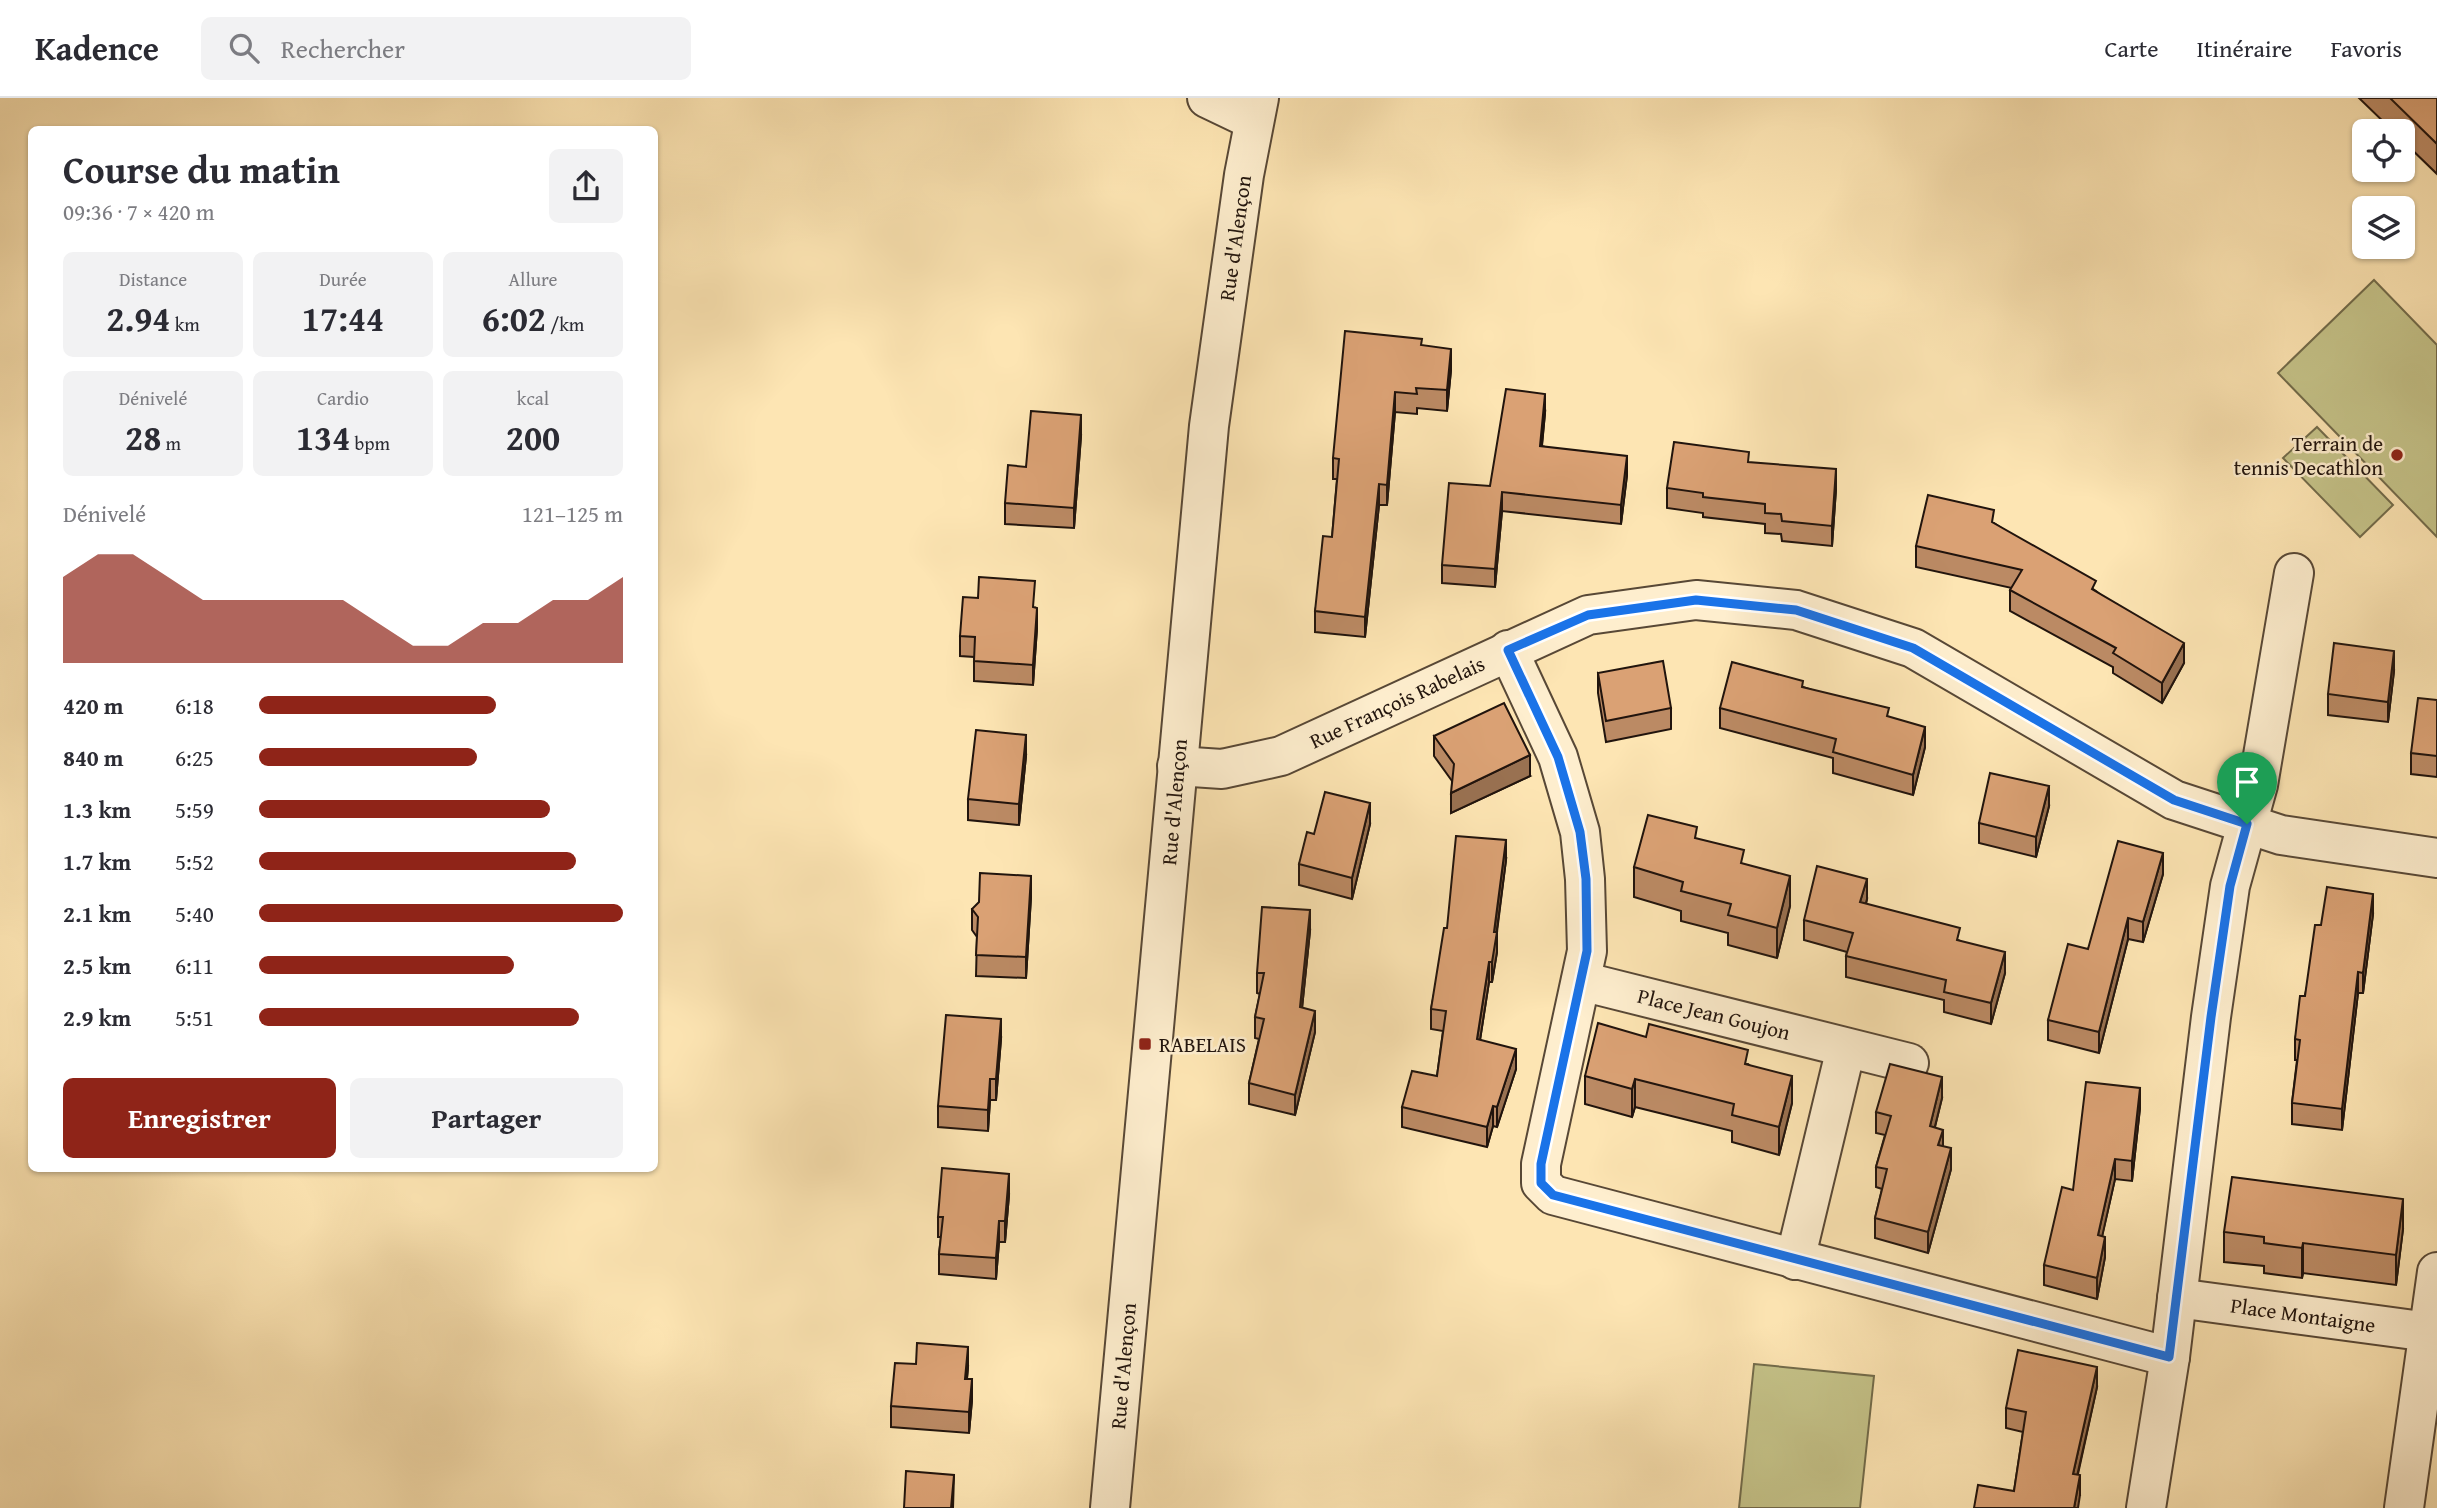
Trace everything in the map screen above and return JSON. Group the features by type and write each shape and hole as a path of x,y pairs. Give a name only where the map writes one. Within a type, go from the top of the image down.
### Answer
{"street":[{"path":"1207,98 1256,109"},
{"name":"Rue d'Alençon","path":"1111,1508 1209,426 1256,109"},
{"path":"2146,1508 2177,1298 2209,1030 2230,886 2258,785 2294,573"},
{"name":"Rue François Rabelais","path":"1177,766 1222,769 1281,757 1588,615 1696,600 1796,610 1913,648 2174,800 2281,835 2437,858"},
{"path":"1508,650 1558,757 1580,832 1586,879 1587,951 1541,1164 1541,1183 1553,1195 2169,1357"},
{"name":"Place Jean Goujon","path":"1581,981 1909,1063"},
{"path":"1795,1260 1846,1048"},
{"path":"2404,1508 2437,1272"},
{"name":"Place Montaigne","path":"2177,1298 2429,1332"}],"shaded area":[{"name":"Terrain de tennis Decathlon","path":"2374,280 2437,345 2437,537 2278,373"},
{"path":"2317,427 2393,505 2360,537 2283,458"},
{"path":"1754,1364 1874,1376 1860,1508 1739,1508"}],"building":[{"path":"2390,98 2437,98 2437,144 2415,122 2415,119 2411,119"},
{"path":"1345,331 1422,339 1421,345 1451,349 1447,390 1416,388 1417,394 1395,392 1387,485 1379,484 1365,617 1315,611 1323,536 1332,537 1339,459 1333,458"},
{"path":"1506,389 1545,394 1540,446 1627,456 1621,505 1502,492 1495,569 1442,565 1449,483 1490,486"},
{"path":"1031,411 1081,415 1074,508 1005,503 1008,465 1026,467"},
{"path":"1674,442 1749,452 1748,462 1836,469 1832,526 1782,521 1781,514 1765,513 1765,504 1703,497 1703,493 1667,488"},
{"path":"1928,495 1994,510 1992,522 2096,581 2092,589 2184,643 2162,683 2113,653 2116,648 2010,590 2022,570 1916,546"},
{"path":"979,577 1035,581 1033,607 1037,608 1033,665 974,661 975,637 960,636 963,597 978,598"},
{"path":"2334,643 2394,651 2388,702 2328,694"},
{"path":"1663,661 1671,708 1606,721 1598,673"},
{"path":"1732,662 1803,681 1802,687 1889,708 1887,716 1925,727 1913,775 1833,752 1836,739 1720,708"},
{"path":"2418,698 2437,700 2437,756 2411,753"},
{"path":"1504,703 1530,755 1451,793 1454,764 1434,736"},
{"path":"976,730 1026,735 1019,804 968,799"},
{"path":"1990,773 2049,786 2036,837 1979,823"},
{"path":"1325,792 1370,803 1352,878 1299,864 1307,832 1314,834"},
{"path":"1648,815 1697,827 1695,838 1744,850 1741,863 1790,876 1777,928 1728,915 1731,904 1681,891 1683,882 1634,867"},
{"path":"1456,836 1506,840 1494,932 1497,932 1492,962 1489,962 1477,1039 1516,1049 1497,1107 1493,1106 1487,1127 1402,1107 1412,1071 1437,1076 1446,1011 1431,1009 1444,928 1447,928"},
{"path":"2118,841 2163,853 2143,922 2128,918 2099,1032 2048,1020 2068,944 2088,949"},
{"path":"1817,866 1867,879 1860,902 1960,928 1957,940 2005,952 1991,1003 1944,992 1946,980 1846,956 1853,933 1804,920"},
{"path":"980,873 1031,876 1026,957 976,955 978,917 972,909 979,902"},
{"path":"2327,887 2373,894 2363,973 2358,972 2342,1109 2292,1103 2300,1040 2295,1039 2300,996 2305,996 2315,925 2321,925"},
{"path":"1262,907 1310,910 1300,1007 1315,1011 1295,1095 1249,1083 1264,1019 1255,1017 1264,973 1257,973"},
{"path":"946,1015 1001,1019 996,1079 990,1079 988,1110 938,1106"},
{"path":"1598,1023 1646,1037 1649,1024 1748,1050 1745,1064 1792,1076 1779,1127 1732,1115 1734,1104 1635,1079 1632,1089 1585,1076"},
{"path":"1890,1064 1942,1077 1930,1126 1943,1130 1938,1145 1951,1148 1928,1232 1875,1218 1887,1169 1876,1167 1891,1116 1876,1112"},
{"path":"2086,1082 2140,1088 2132,1161 2115,1159 2098,1235 2105,1237 2097,1278 2044,1265 2062,1187 2073,1190"},
{"path":"942,1168 1009,1174 1005,1221 999,1221 996,1258 939,1254 943,1217 938,1217"},
{"path":"2232,1177 2403,1199 2396,1255 2303,1243 2302,1248 2264,1243 2264,1237 2224,1232"},
{"path":"917,1343 968,1347 965,1379 972,1379 969,1412 891,1406 895,1363 916,1364"},
{"path":"2018,1350 2097,1367 2073,1474 2080,1475 2074,1508 1974,1508 1978,1485 2014,1491 2026,1412 2006,1408"},
{"path":"906,1471 954,1475 951,1508 904,1508"}],"place":[{"name":"Terrain de tennis Decathlon","path":"2397,455"},
{"name":"RABELAIS","path":"1145,1044"}],"route":[{"path":"1696,600 1796,610 1913,648 2174,800 2247,824 2230,886 2169,1357 1553,1195 1541,1183 1541,1164 1587,951 1586,879 1580,832 1558,757 1508,650 1588,615 1696,600"}]}
